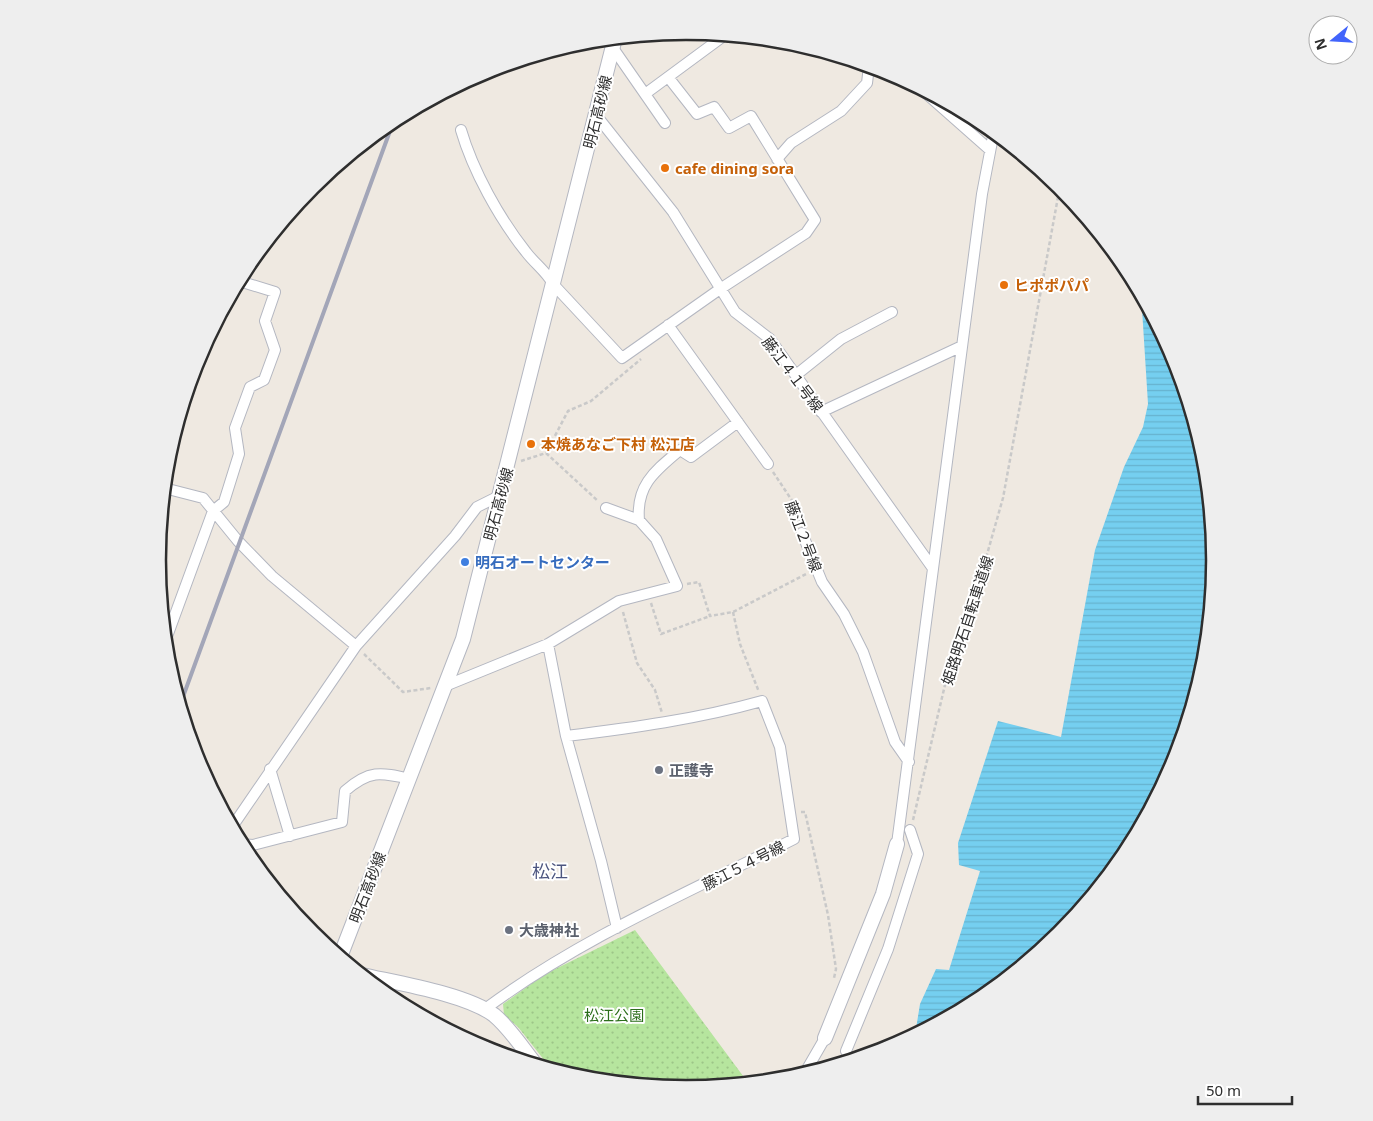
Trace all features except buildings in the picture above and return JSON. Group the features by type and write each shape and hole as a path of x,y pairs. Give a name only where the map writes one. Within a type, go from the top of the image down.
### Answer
{"main road":[{"name":"明石高砂線","path":"342,951 463,639 614,45"},
{"path":"825,1038 883,894 897,844"},
{"path":"377,978 438,992 485,1009 496,1017 528,1056"}],"street":[{"path":"644,94 717,41"},
{"path":"615,45 644,94 665,123"},
{"path":"777,160 791,143 841,112 867,83 868,73"},
{"path":"460,130 469,158 526,254 546,272 553,284 622,358 720,289 806,233 815,220 751,116 729,128 714,108 696,114 668,77"},
{"path":"941,107 990,150"},
{"name":"藤江４１号線","path":"596,115 673,212 735,312 770,339 932,566"},
{"path":"897,844 982,194 992,140"},
{"path":"170,628 213,511 224,502 240,454 235,428 250,387 264,380 275,350 266,321 275,292 246,283"},
{"path":"796,375 841,339 892,312"},
{"path":"668,325 768,464"},
{"path":"821,412 962,346"},
{"path":"639,520 637,502 651,475 680,450 691,457 738,422"},
{"path":"171,490 203,498 272,576 356,646"},
{"path":"236,821 270,768 356,646 456,536 477,507 500,495"},
{"path":"446,686 548,644 620,600 677,586 656,539 639,520 606,508"},
{"name":"藤江２号線","path":"802,533 822,582 844,614 863,652 895,742 909,762"},
{"path":"485,1009 526,979 617,928 601,861 566,736 548,644"},
{"path":"566,736 640,728 719,713 762,701"},
{"name":"藤江５４号線","path":"617,928 794,839 780,748 762,701"},
{"path":"270,768 290,836"},
{"path":"251,845 342,822 346,790 359,779 379,772 410,778"},
{"path":"846,1051 888,949 918,854 910,830"},
{"path":"809,1066 825,1038"}],"path":[{"name":"姫路明石自転車道線","path":"910,830 949,668 984,566 1003,498 1058,196"},
{"path":"530,458 546,453 568,411 591,401 645,356"},
{"path":"546,453 606,508"},
{"name":"藤江２号線","path":"768,464 793,502 802,533"},
{"path":"648,594 661,634 710,616 733,612 817,569"},
{"path":"677,586 699,582 710,616"},
{"path":"620,600 637,663 655,690 664,722"},
{"path":"733,612 740,644 762,701"},
{"path":"356,646 403,692 446,686"},
{"path":"790,813 805,812 828,915 836,969 833,986"}],"green space":[{"name":"松江公園","path":"635,930 744,1078 686,1081 652,1080 585,1071 545,1061 518,1027 504,1015 503,1004 545,974"}],"water":[{"path":"1142,309 1167,361 1189,426 1203,493 1206,526 1206,595 1203,628 1197,662 1179,728 1153,791 1137,821 1119,850 1078,904 1030,952 1003,973 976,993 916,1027 920,1004 936,969 949,970 980,871 959,865 958,843 998,721 1061,737 1095,550 1124,467 1143,427 1148,404"}],"railway":[{"path":"184,694 389,134"}],"place":[{"name":"cafe dining sora","path":"665,168"},
{"name":"ヒポポパパ","path":"1004,285"},
{"name":"本焼あなご下村 松江店","path":"531,444"},
{"name":"明石オートセンター","path":"465,562"},
{"name":"正護寺","path":"659,770"},
{"name":"大歳神社","path":"509,930"}],"district":[{"name":"松江","path":"550,871"}]}
